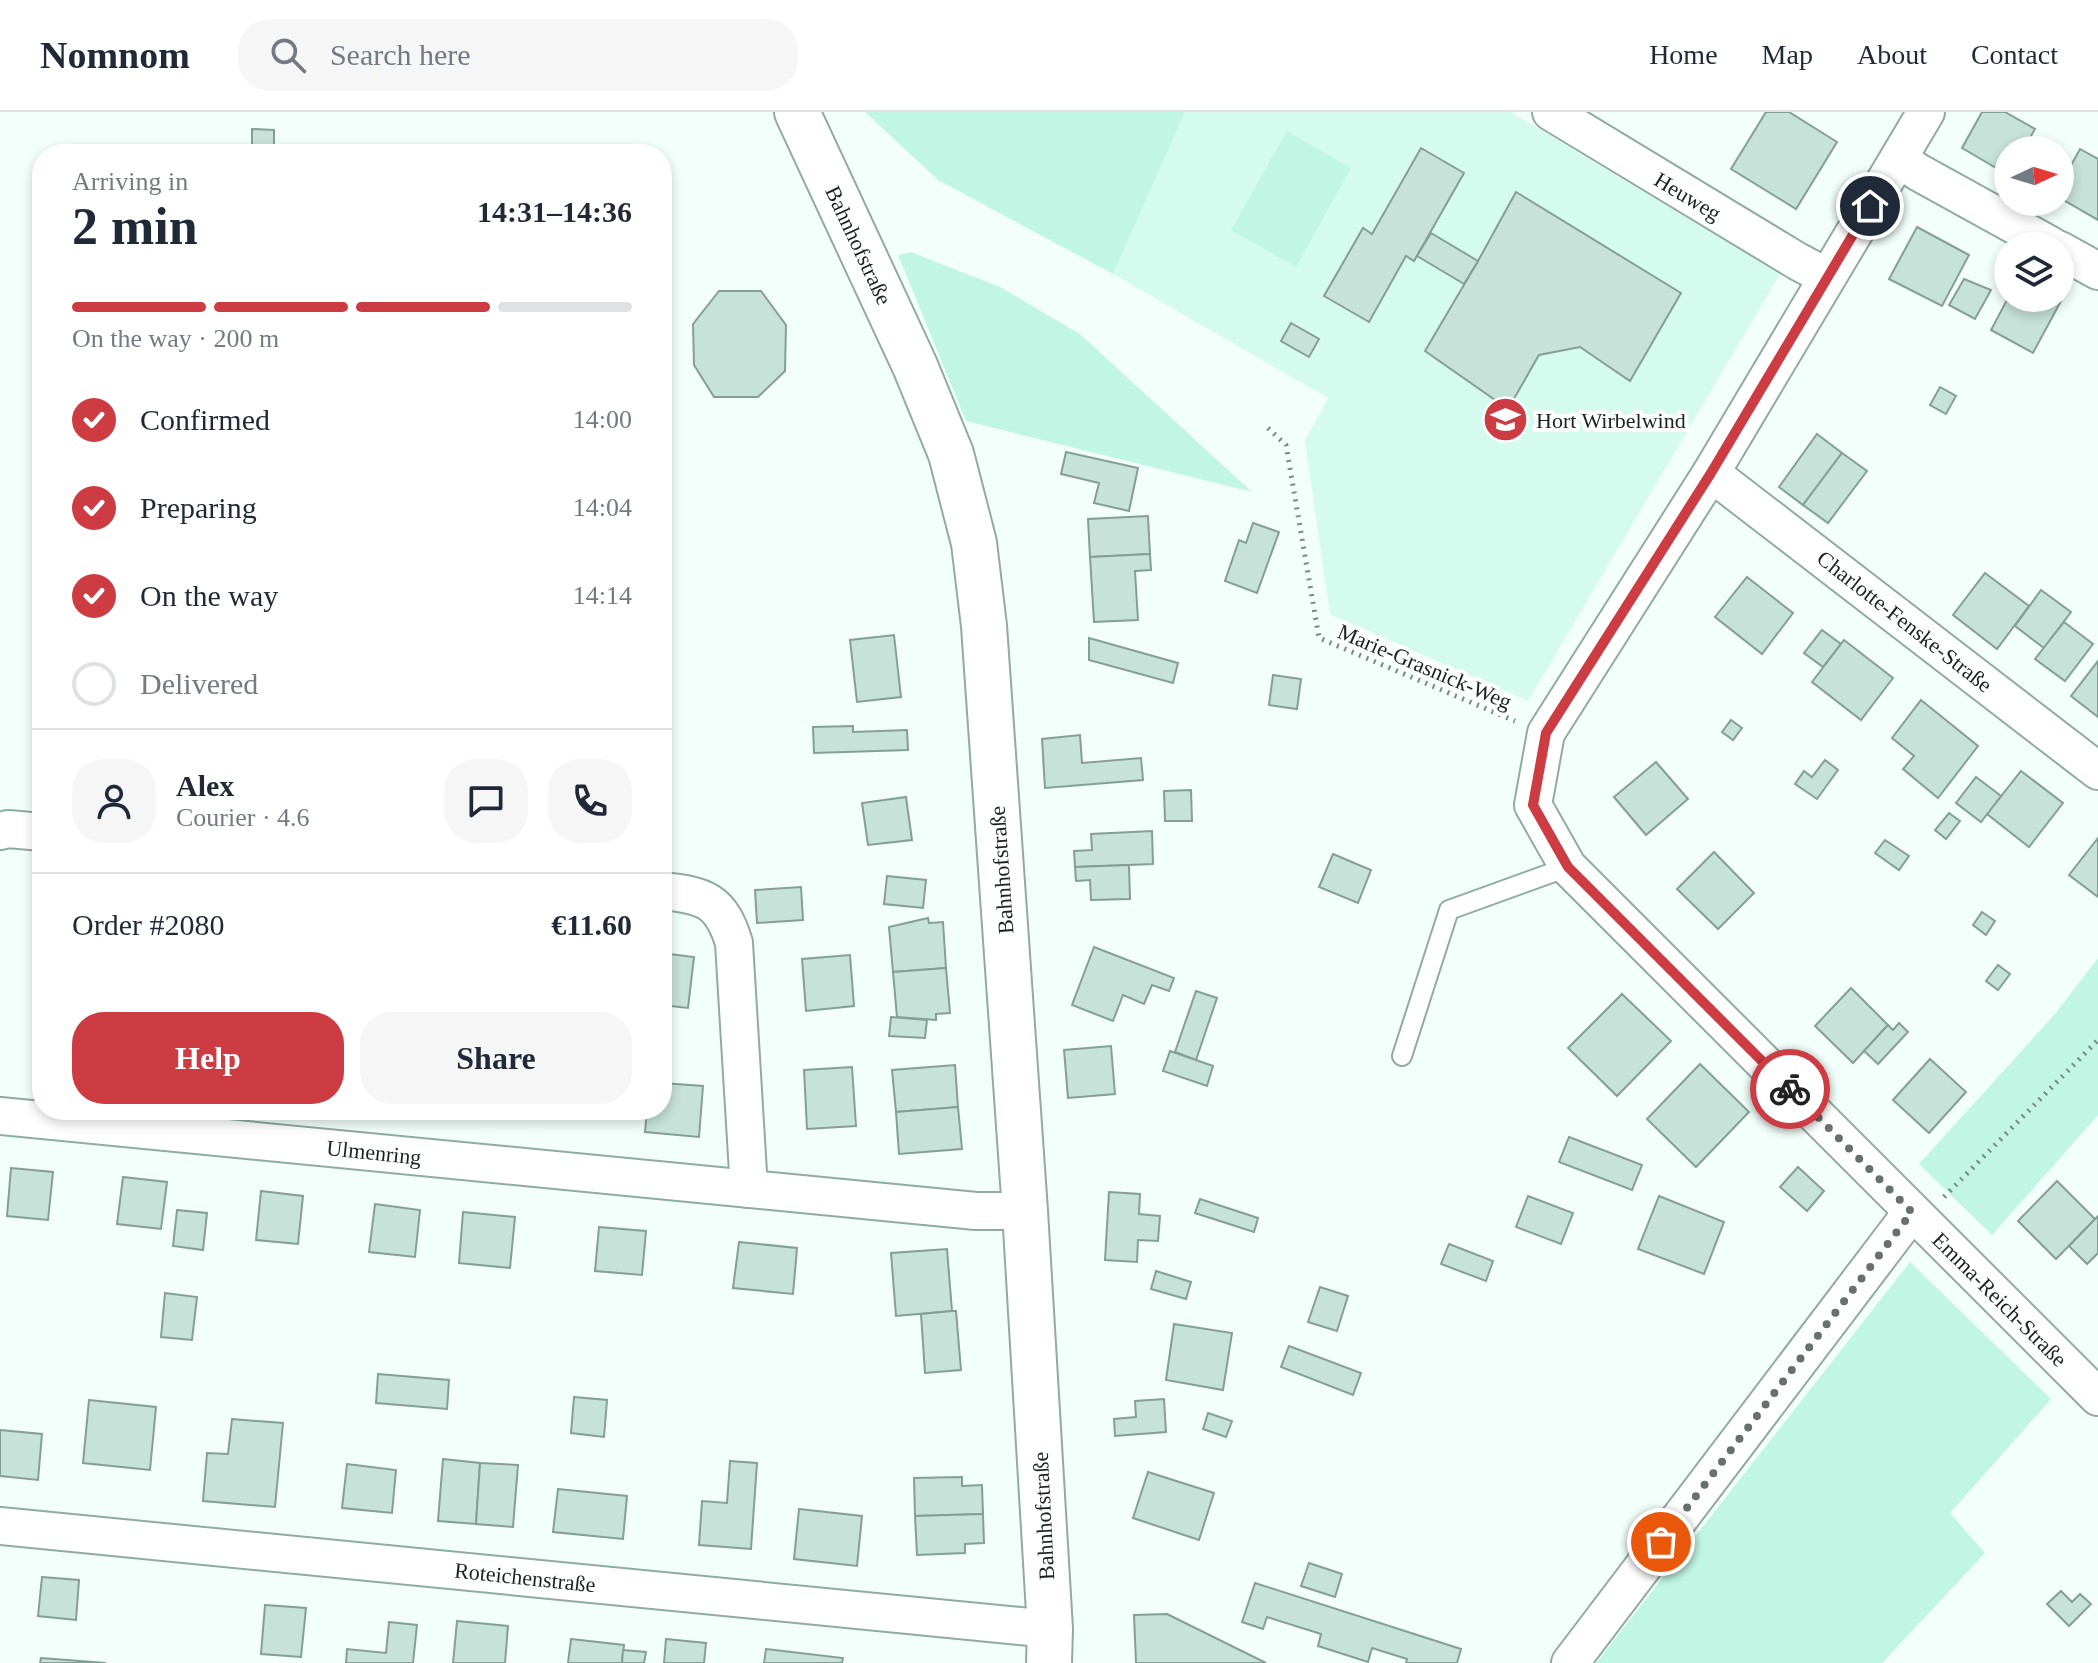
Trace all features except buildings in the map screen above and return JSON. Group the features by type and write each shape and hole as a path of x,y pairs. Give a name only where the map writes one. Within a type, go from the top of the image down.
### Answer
{"street":[{"name":"Bahnhofstraße","path":"797,112 933,410 951,454 974,543 984,626 1025,1211 1049,1646"},
{"name":"Heuweg","path":"1551,112 1827,277"},
{"name":"Emma-Reich-Straße","path":"1926,112 1711,473 1546,733 1533,805 1568,867 1928,1205 2098,1397"},
{"path":"1899,159 2027,232"},
{"path":"2074,258 2098,271"},
{"name":"Charlotte-Fenske-Straße","path":"1711,473 2098,771"},
{"path":"0,831 32,831"},
{"path":"672,892 692,893 711,904 727,919 734,943 749,1189"},
{"name":"Ulmenring","path":"0,1116 32,1119"},
{"name":"Ulmenring","path":"41,1120 976,1211 1025,1211"},
{"path":"1570,1663 1928,1205"},
{"name":"Roteichenstraße","path":"0,1526 1049,1646"}],"lane":[{"path":"1402,1056 1449,910 1568,867"}],"path":[{"name":"Marie-Grasnick-Weg","path":"1268,428 1286,445 1319,638 1546,733"},
{"path":"1928,1205 2098,1040"}],"shaded area":[{"path":"865,112 1185,112 1113,274 938,180"},
{"name":"Hort Wirbelwind","path":"1185,112 1511,112 1780,274 1528,701 1330,614 1305,441 1328,398 1113,274"},
{"path":"1287,131 1351,168 1296,267 1231,230"},
{"path":"911,252 1000,287 1080,334 1252,492 966,421 898,255"},
{"path":"2098,958 2098,1115 1992,1235 1919,1164 2055,1014"},
{"path":"1910,1262 2051,1399 1950,1513 1985,1553 1882,1663 1596,1663"}],"way so far":[{"path":"1661,1542 1912,1212 1790,1089"}],"place":[{"name":"Hort Wirbelwind","path":"1505,420"}],"route":[{"path":"1790,1089 1568,867 1533,805 1546,733 1711,473 1870,206"}]}
